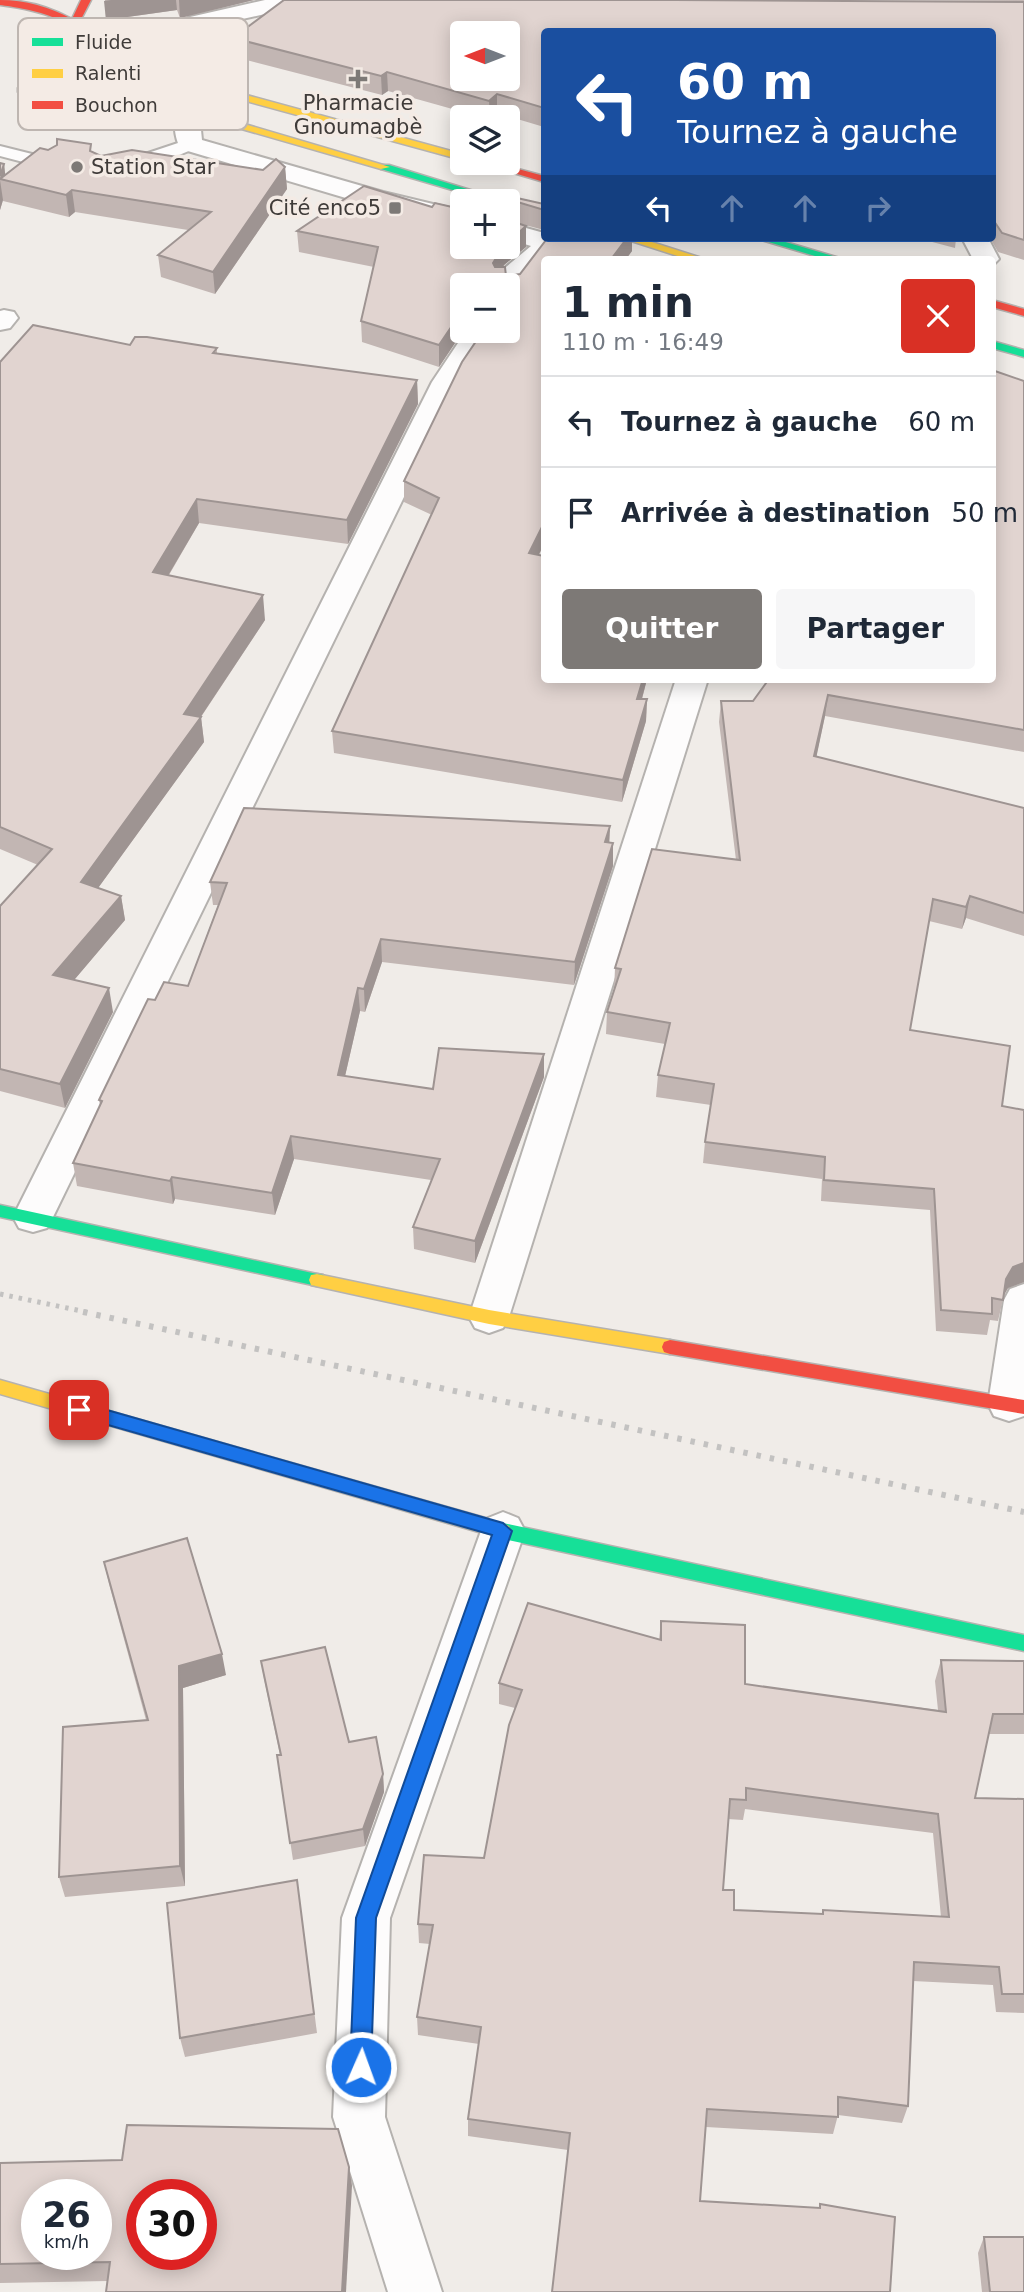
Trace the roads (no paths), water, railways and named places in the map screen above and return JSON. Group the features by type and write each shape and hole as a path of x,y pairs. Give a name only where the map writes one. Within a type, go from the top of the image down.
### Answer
{"main road":[{"path":"82,18 86,0"},
{"path":"0,2 36,6 58,13 63,18"},
{"path":"248,99 450,154"},
{"path":"248,128 460,189"},
{"path":"520,172 541,178"},
{"path":"641,242 689,256"},
{"path":"775,242 826,256"},
{"path":"996,304 1024,313"},
{"path":"996,345 1024,354"},
{"path":"0,1210 489,1317 1016,1406"},
{"path":"0,1387 503,1531 1024,1643"}],"street":[{"path":"216,18 284,3 327,0"},
{"path":"189,130 190,144 375,198 450,216"},
{"path":"520,234 541,239"},
{"path":"516,273 552,242 598,256"},
{"path":"33,1217 446,382 472,343"},
{"path":"489,1317 691,683"},
{"path":"1016,1406 1024,1300"},
{"path":"415,2292 359,2117 366,1918 503,1531"}],"lane":[{"path":"117,168 144,163 190,144"},
{"path":"5,156 50,164"}],"railway":[{"path":"0,1294 91,1313"},
{"path":"83,1312 1024,1512"}],"place":[{"name":"Pharmacie Gnoumagbè","path":"358,79"},
{"name":"Station Star","path":"77,167"},
{"name":"Cité enco5","path":"395,208"}]}
